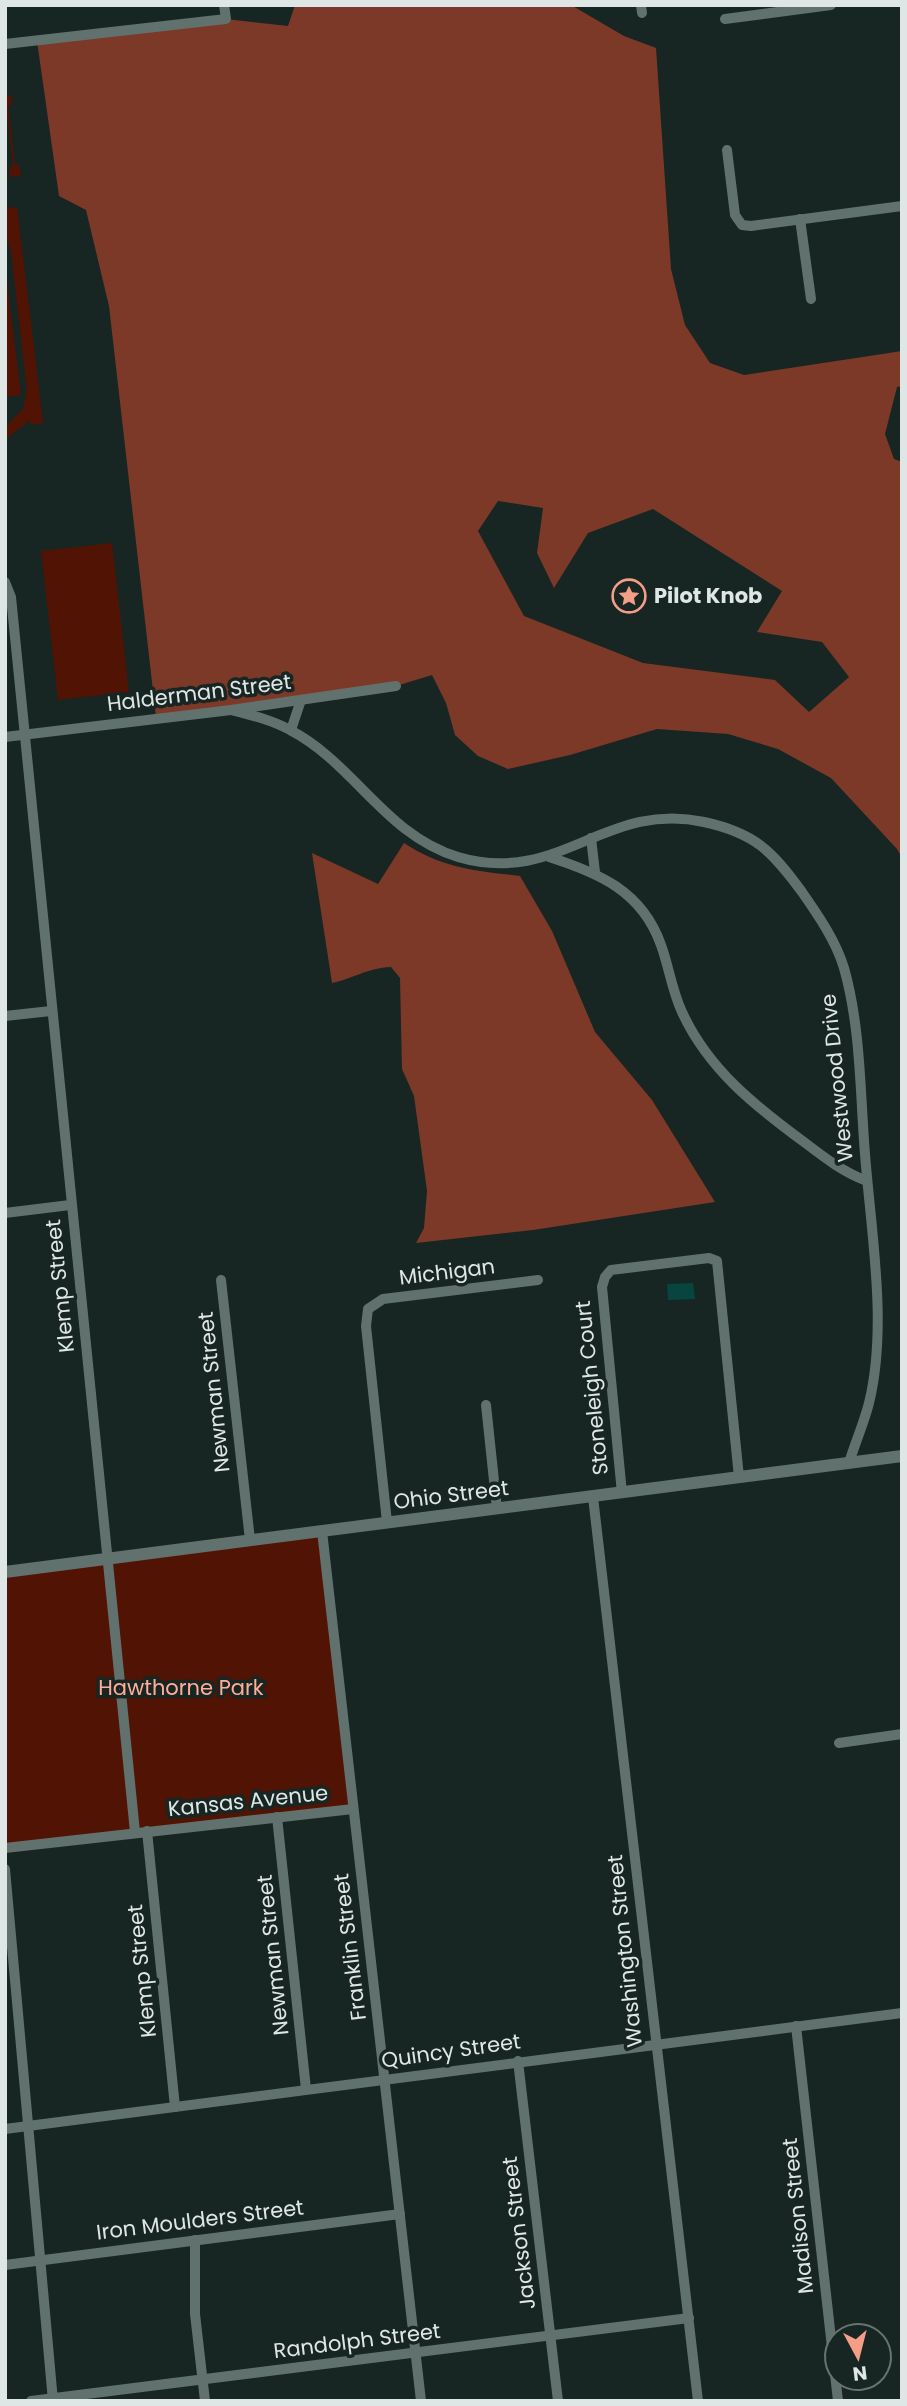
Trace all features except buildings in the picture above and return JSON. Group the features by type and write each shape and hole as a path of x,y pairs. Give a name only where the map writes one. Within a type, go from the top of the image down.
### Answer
{"street":[{"path":"5,44 226,19 223,5"},
{"path":"725,19 831,5"},
{"path":"727,150 735,215 742,225 902,206"},
{"path":"800,219 811,299"},
{"name":"Klemp Street","path":"5,582 10,597 26,734 70,1205 135,1832"},
{"name":"Halderman Street","path":"5,737 231,710 396,685"},
{"path":"291,730 301,700"},
{"name":"Westwood Drive","path":"231,710 291,730 323,753 409,835 440,852 475,862 513,865 549,857 591,838 642,820 674,817 749,835 777,858 820,917 843,966 854,1017 874,1263 874,1367 869,1403 849,1463"},
{"path":"591,838 595,872"},
{"path":"549,857 595,872 621,890 651,921 682,1012 722,1074 751,1103 844,1172 867,1181"},
{"path":"5,1016 51,1011"},
{"path":"5,1213 70,1205"},
{"name":"Stoneleigh Court","path":"622,1493 602,1287 611,1270 709,1258 717,1261 739,1477"},
{"name":"Newman Street","path":"221,1280 250,1540"},
{"name":"Michigan","path":"387,1522 366,1313 373,1304 383,1299 538,1280"},
{"path":"486,1405 497,1509"},
{"name":"Ohio Street","path":"5,1572 902,1456"},
{"name":"Washington Street","path":"593,1497 698,2401"},
{"name":"Franklin Street","path":"322,1531 421,2401"},
{"path":"839,1743 902,1734"},
{"name":"Kansas Avenue","path":"135,1832 353,1809"},
{"name":"Newman Street","path":"277,1817 306,2089"},
{"name":"Klemp Street","path":"147,1831 175,2107"},
{"path":"5,1848 135,1832"},
{"path":"5,1870 43,2260 53,2399"},
{"name":"Quincy Street","path":"5,2129 902,2013"},
{"name":"Madison Street","path":"796,2026 838,2401"},
{"name":"Jackson Street","path":"518,2061 558,2401"},
{"name":"Iron Moulders Street","path":"5,2265 400,2214"},
{"path":"195,2240 195,2314 205,2401"},
{"name":"Randolph Street","path":"31,2401 689,2318"}],"green space":[{"path":"11,95 12,105 8,106 15,165 19,165 21,176 10,177 9,167 13,166 5,96"},
{"path":"17,207 43,423 31,425 30,420 5,440 5,427 23,409 27,391 11,251 5,232 7,208"},
{"path":"5,266 21,395 5,397"},
{"path":"112,543 129,692 58,700 41,551"},
{"name":"Hawthorne Park","path":"322,1531 353,1809 5,1848 5,1572"}],"shaded area":[{"path":"295,5 571,5 624,36 656,48 671,269 685,325 710,363 744,375 902,351 902,386 897,387 885,434 894,459 902,462 902,858 897,849 831,778 778,749 728,734 657,729 570,755 508,769 478,756 455,735 446,703 432,675 396,686 156,717 109,306 86,210 59,196 37,41 226,19 288,26","holes":["498,501 543,508 537,553 554,588 588,533 653,509 782,591 757,632 822,642 849,677 809,712 775,680 643,663 524,616 478,531"]},
{"path":"404,843 446,863 520,876 552,931 595,1032 652,1100 715,1202 533,1230 416,1243 424,1228 427,1191 414,1096 402,1069 400,978 391,967 375,969 332,983 312,853 378,884"},
{"path":"693,1283 695,1299 668,1300 667,1284"}],"place":[{"name":"Pilot Knob","path":"629,596"}]}
